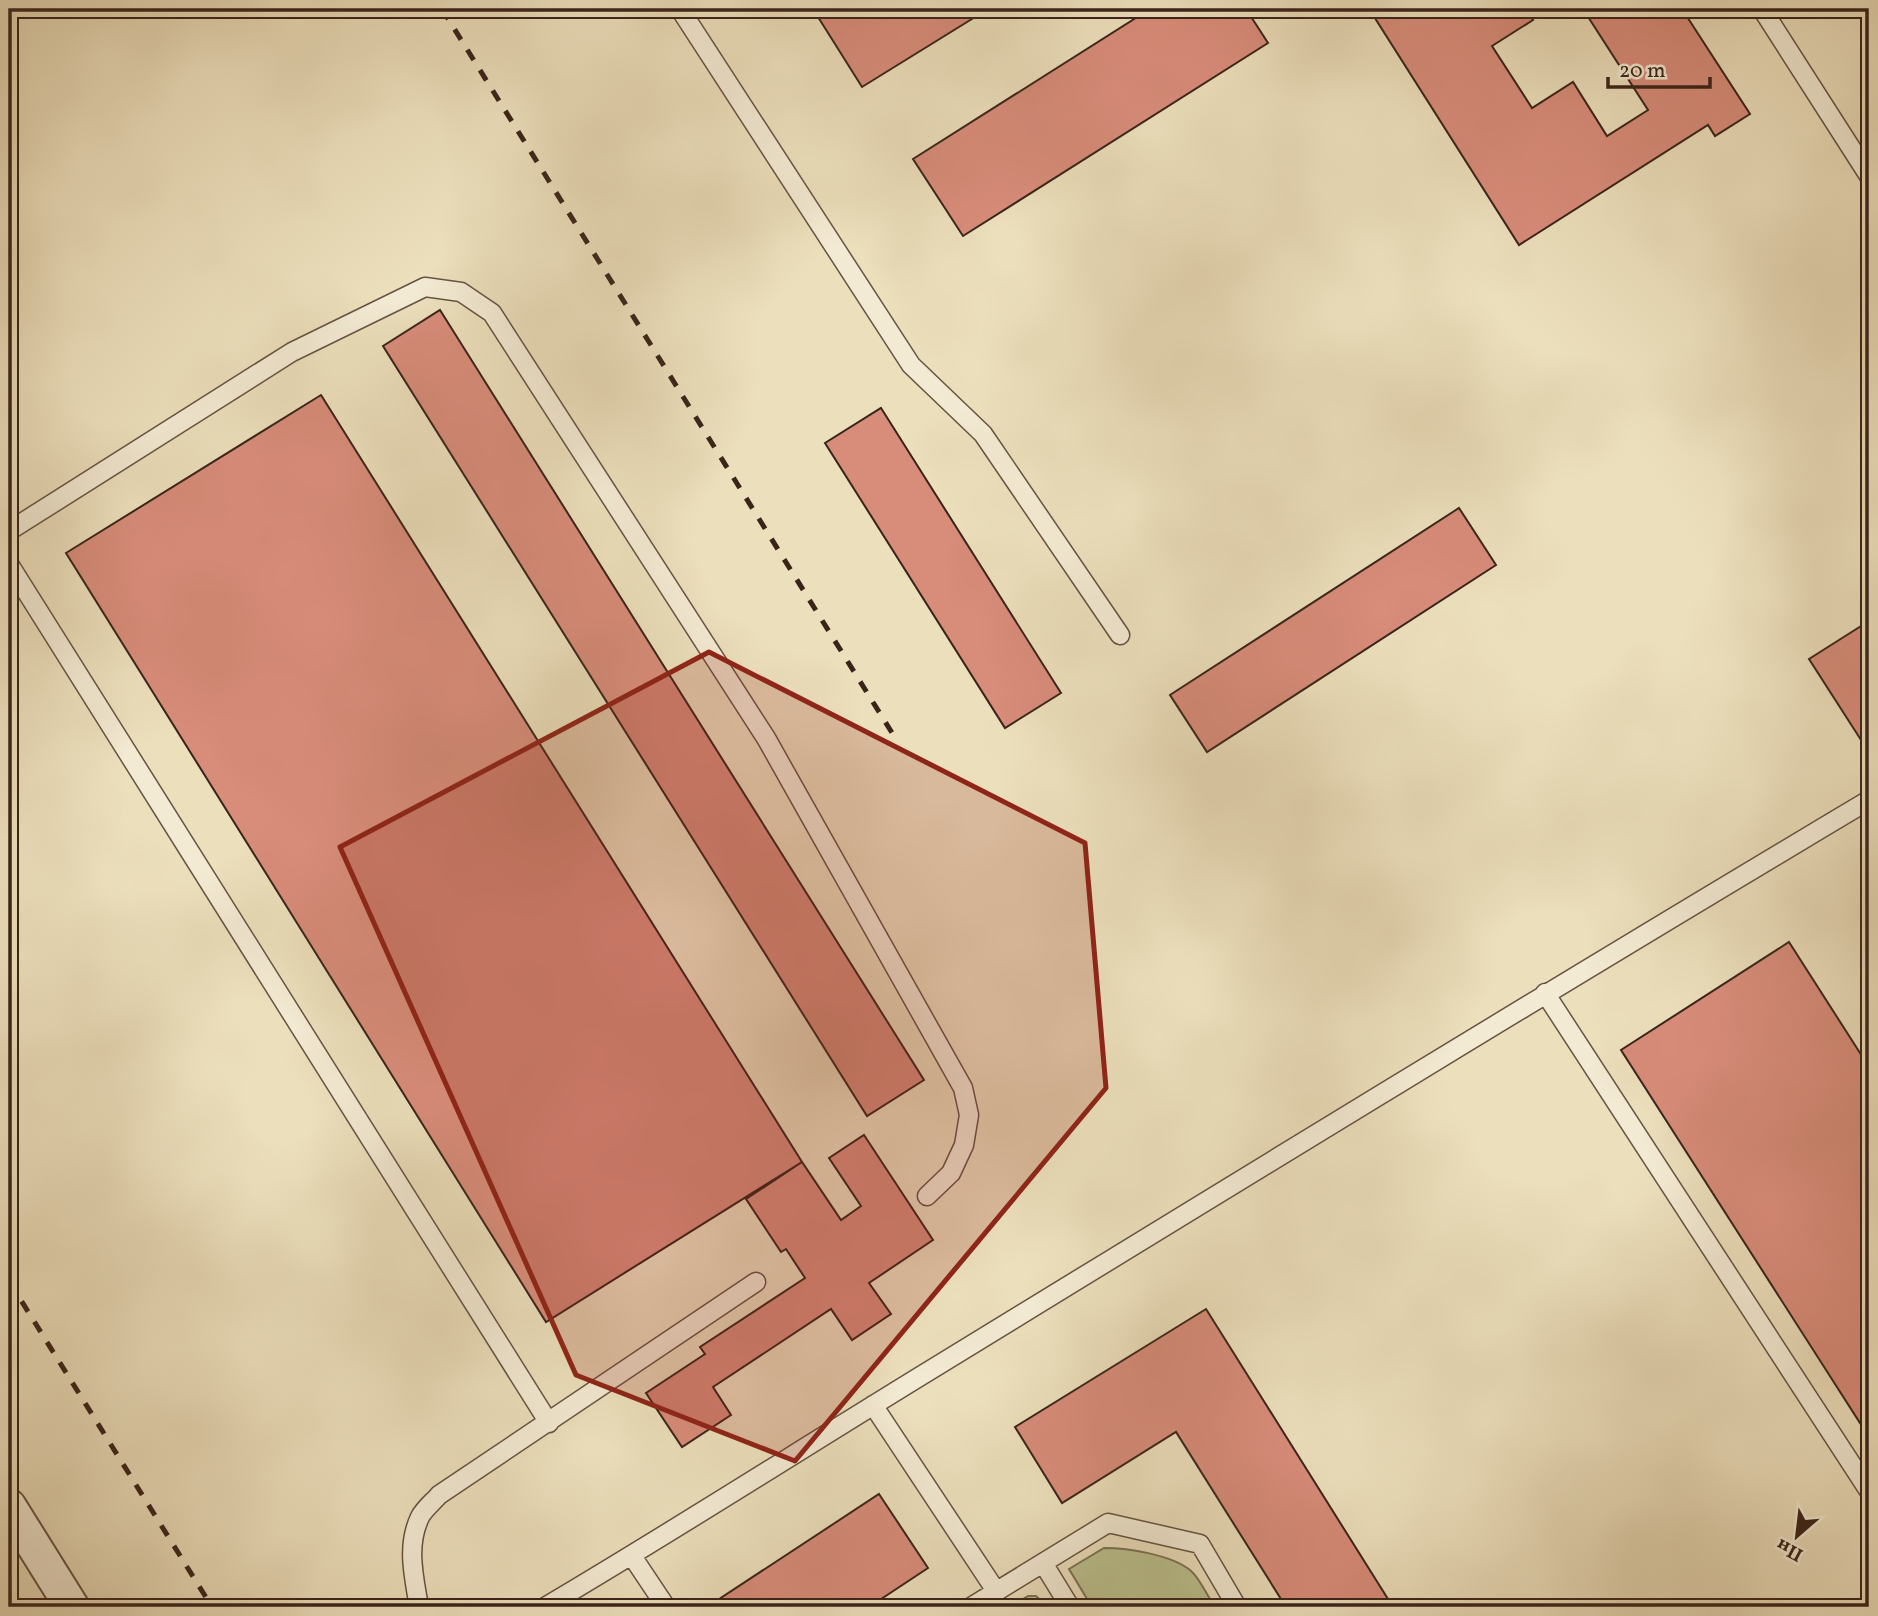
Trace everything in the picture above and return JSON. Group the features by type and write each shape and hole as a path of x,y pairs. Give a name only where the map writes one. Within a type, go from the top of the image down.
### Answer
{"street":[{"path":"9,1506 72,1607"}],"lane":[{"path":"680,9 911,365 983,433 1120,635"},
{"path":"1762,9 1869,176"},
{"path":"9,530 292,352 425,286 461,292 492,313 766,738 963,1088 969,1115 964,1145 951,1172 927,1196"},
{"path":"9,564 549,1423"},
{"path":"545,1607 1545,993 1869,800"},
{"path":"1545,993 1869,1491"},
{"path":"419,1607 412,1544 421,1516 439,1496 756,1282"},
{"path":"873,1405 996,1591"},
{"path":"971,1607 1108,1523 1200,1544 1237,1607"},
{"path":"632,1556 666,1607"},
{"path":"1043,1563 1070,1607"}],"highlighted area":[{"path":"709,652 1085,843 1106,1088 795,1461 576,1375 340,847"}],"green space":[{"path":"1104,1548 1149,1553 1182,1565 1197,1578 1215,1607 1092,1607 1069,1569"},
{"path":"1028,1596 1036,1596 1048,1607 1010,1607"}],"building":[{"path":"813,9 988,9 862,87"},
{"path":"1150,9 1246,9 1268,43 963,236 913,159"},
{"path":"1382,9 1526,9 1533,20 1492,46 1532,108 1573,82 1607,136 1648,110 1583,9 1682,9 1750,114 1715,136 1708,125 1519,245 1373,15"},
{"path":"440,310 924,1080 867,1116 383,346"},
{"path":"321,395 802,1162 546,1322 66,553"},
{"path":"881,408 1061,693 1005,728 825,443"},
{"path":"1459,508 1496,565 1207,752 1170,695"},
{"path":"1869,621 1869,735 1861,740 1809,659"},
{"path":"1789,942 1869,1067 1869,1437 1621,1050"},
{"path":"864,1135 933,1240 869,1283 891,1314 852,1340 831,1309 713,1387 731,1415 682,1447 646,1393 705,1354 700,1347 805,1278 786,1249 781,1252 746,1199 802,1162 841,1220 861,1206 829,1158"},
{"path":"1206,1309 1393,1607 1286,1607 1176,1432 1062,1503 1015,1427"},
{"path":"879,1494 928,1568 869,1607 707,1607"}],"railway":[{"path":"442,9 894,736"},
{"path":"9,1281 212,1607"}]}
